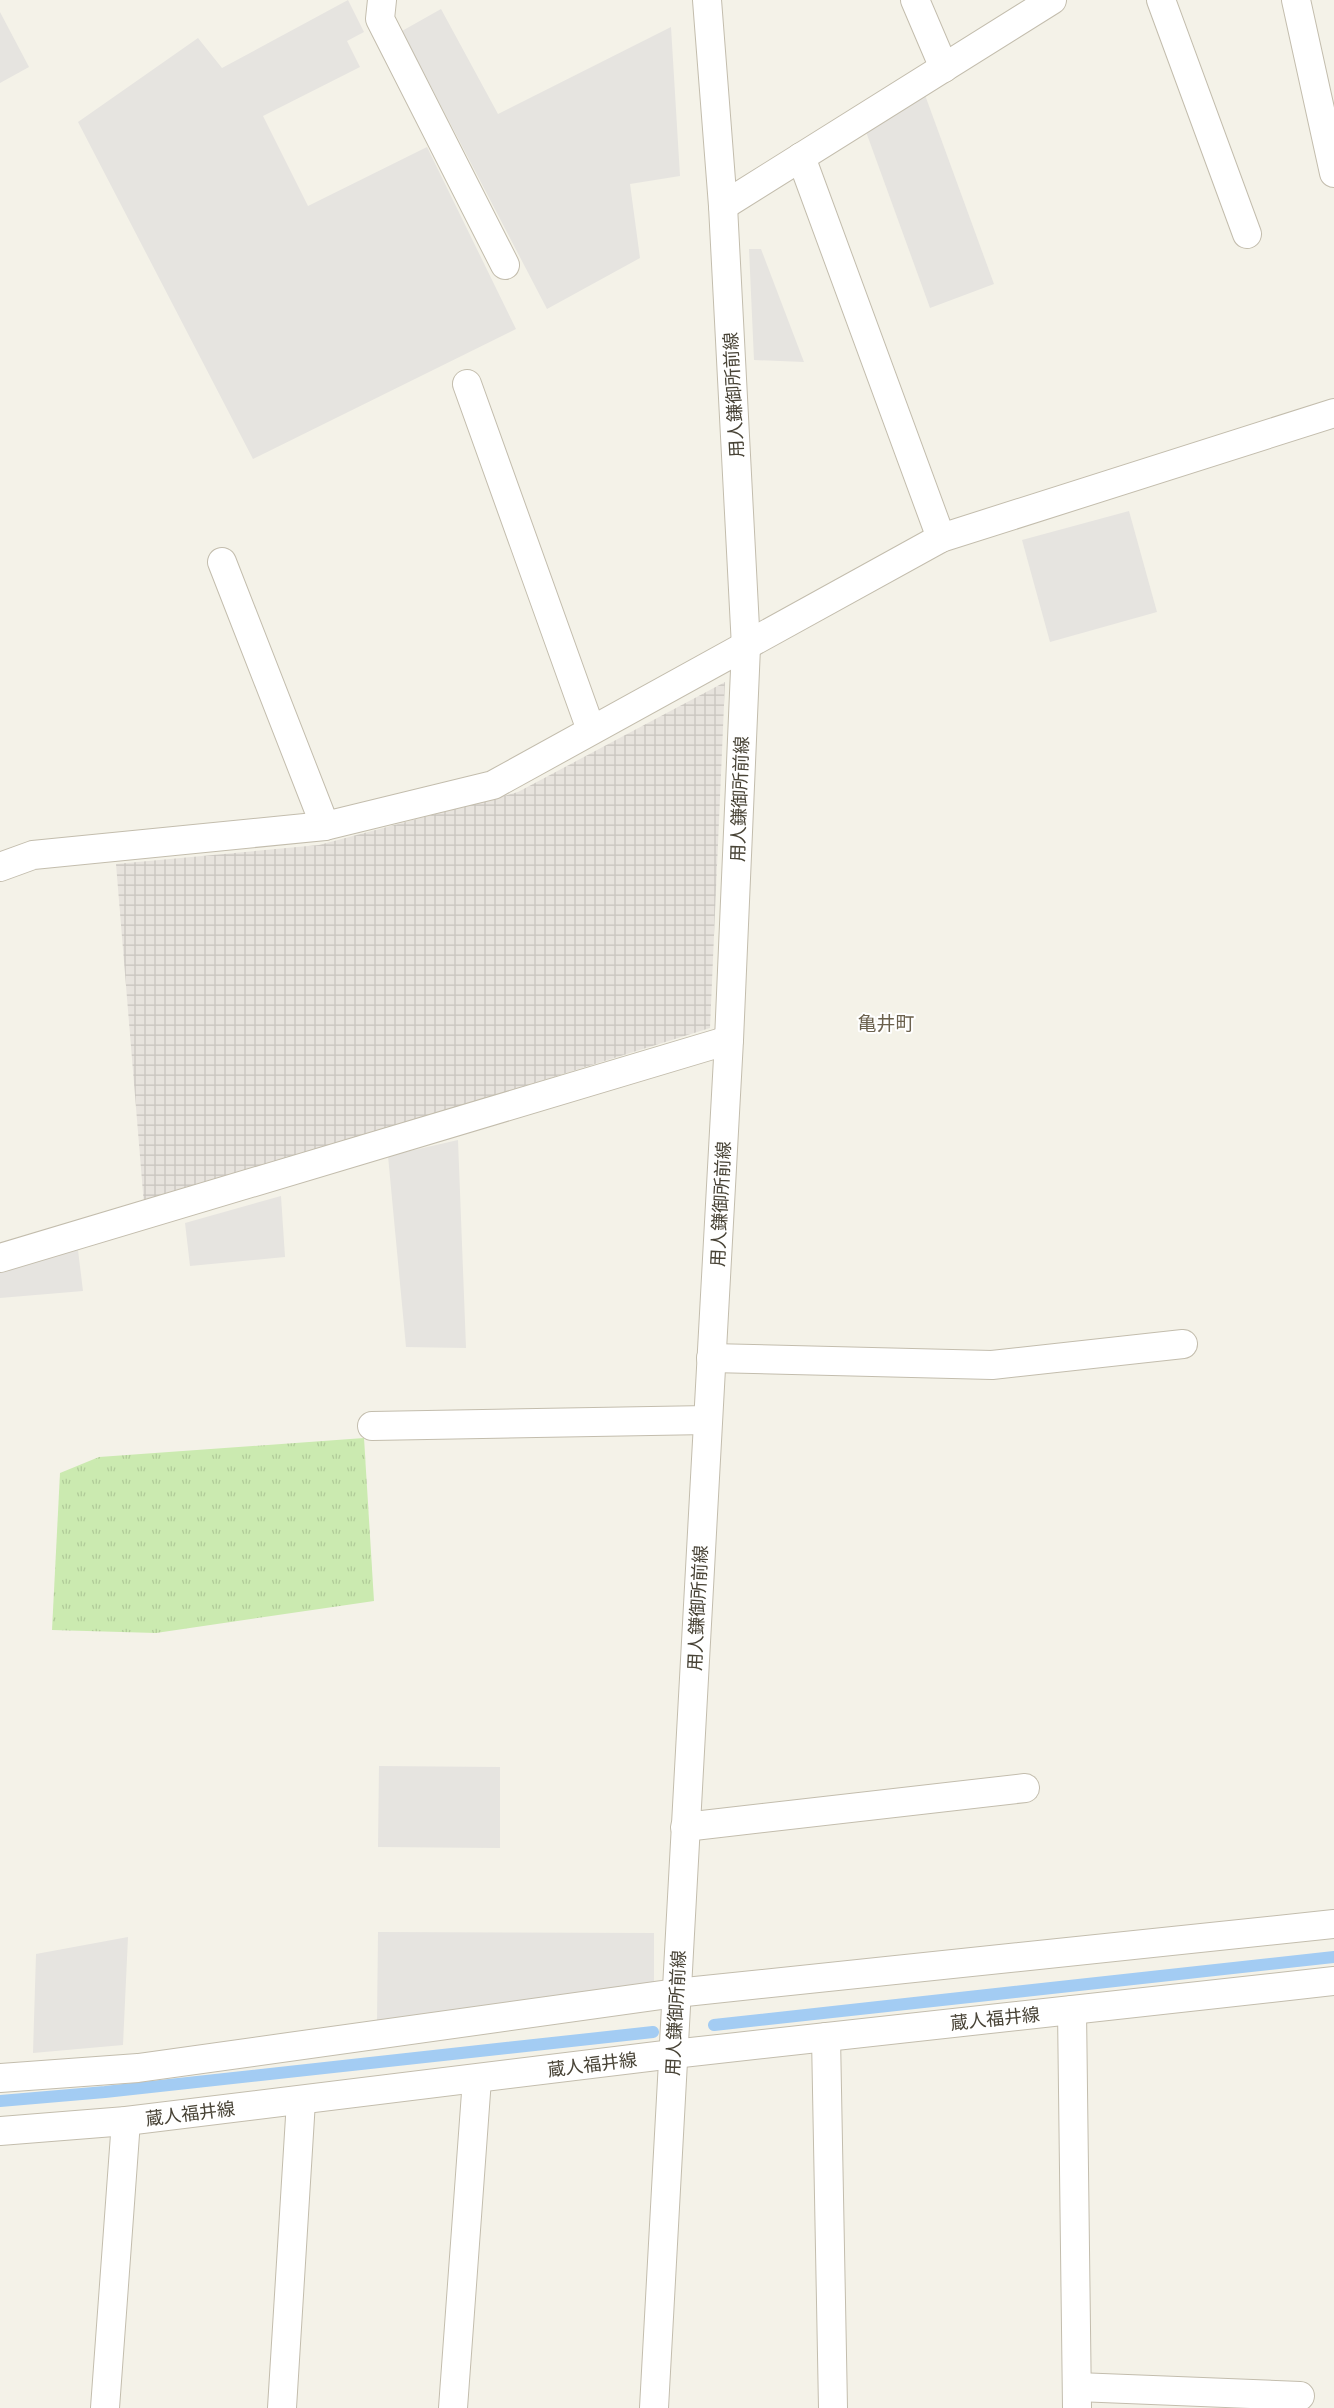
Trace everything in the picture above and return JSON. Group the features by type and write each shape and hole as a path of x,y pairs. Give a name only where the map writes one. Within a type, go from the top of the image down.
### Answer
{"street":[{"path":"382,0 380,19 505,265"},
{"name":"用人鎌御所前線","path":"654,2408 729,1040 746,646 722,206 708,0"},
{"path":"915,0 944,68"},
{"path":"722,206 1052,0"},
{"path":"1161,0 1246,234"},
{"path":"1296,0 1334,172"},
{"path":"801,158 941,538"},
{"path":"467,384 591,730"},
{"path":"0,867 33,855 325,826 493,785 941,538 1334,413"},
{"path":"222,562 325,826"},
{"path":"0,1258 729,1040"},
{"path":"711,1358 992,1365 1183,1344"},
{"path":"372,1426 708,1420"},
{"path":"685,1827 1025,1788"},
{"path":"0,2078 138,2068 676,1993 1334,1924"},
{"name":"蔵人福井線","path":"0,2131 126,2121 673,2054 1334,1980"},
{"path":"1072,2010 1077,2397 1300,2396"},
{"path":"826,2037 833,2408"},
{"path":"453,2408 478,2079"},
{"path":"282,2408 301,2101"},
{"path":"105,2408 126,2121"}],"shaded area":[{"path":"348,0 364,32 347,41 360,67 263,116 308,206 427,147 516,329 253,459 78,122 198,38 222,68"},
{"path":"441,9 498,114 671,27 680,176 630,184 640,258 547,309 402,31"},
{"path":"0,12 29,67 0,83"},
{"path":"925,95 994,284 930,308 865,129"},
{"path":"749,249 761,249 804,362 754,360"},
{"path":"1129,511 1157,612 1050,642 1022,540"},
{"path":"725,682 710,1028 144,1205 116,864 319,845 518,792"},
{"path":"458,1140 466,1348 406,1347 388,1156"},
{"path":"281,1196 285,1257 190,1266 185,1223"},
{"path":"78,1250 83,1291 0,1298 0,1270"},
{"path":"379,1766 500,1767 500,1848 378,1847"},
{"path":"378,1932 654,1933 654,1984 377,2021"},
{"path":"128,1937 123,2045 33,2053 36,1954"}],"green space":[{"path":"364,1438 374,1601 156,1633 52,1630 60,1473 99,1457"}],"waterway":[{"path":"714,2025 1334,1957"},
{"path":"0,2101 105,2092 653,2032"}],"district":[{"name":"亀井町","path":"886,1022"}]}
